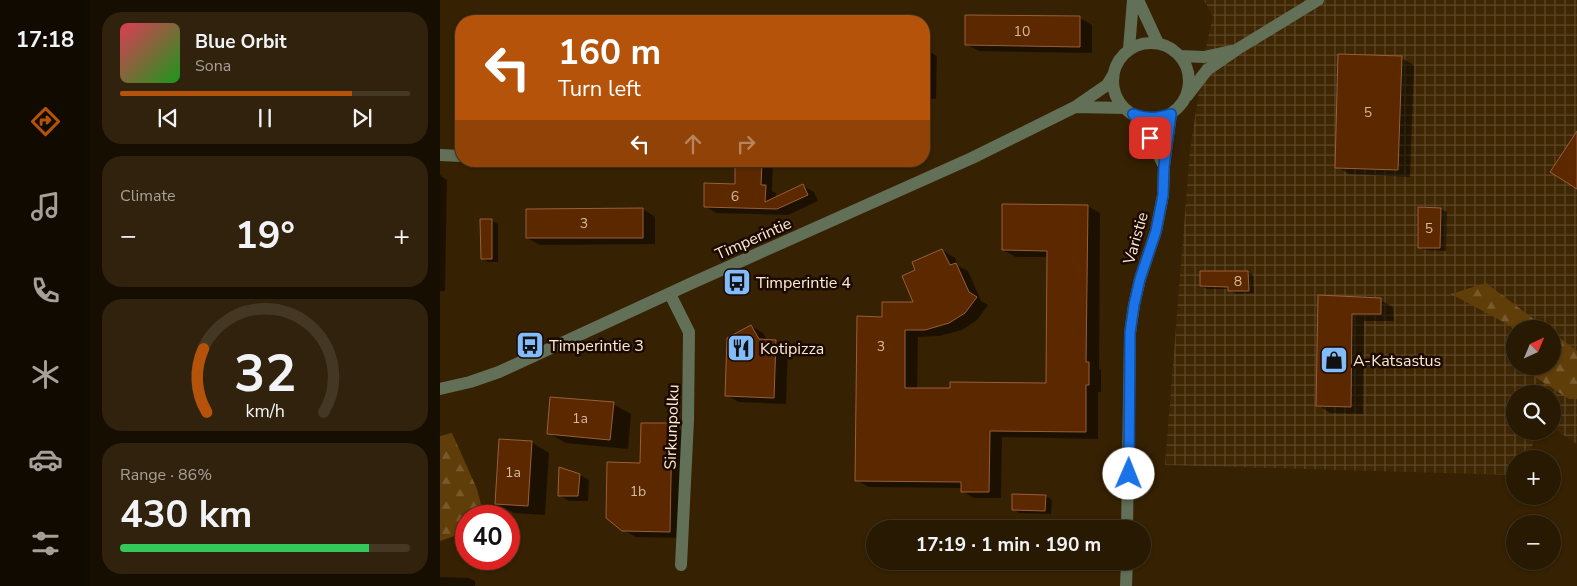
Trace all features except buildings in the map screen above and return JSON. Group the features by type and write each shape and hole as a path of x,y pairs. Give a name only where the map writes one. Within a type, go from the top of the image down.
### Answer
{"street":[{"path":"1129,49 1133,0"},
{"path":"1138,0 1158,44"},
{"path":"1184,100 1188,89 1189,77 1186,66 1180,56 1170,48 1158,44 1140,44 1129,49 1116,64 1113,75 1113,87 1117,98 1128,111 1144,118 1156,119 1171,114 1184,100 1207,70 1318,0"},
{"path":"1180,56 1204,57 1236,50"},
{"name":"Timperintie","path":"440,389 470,382 499,372 972,158 1075,107 1107,85 1113,75"},
{"name":"Timperintie","path":"1075,107 1128,111"},
{"name":"Varistie","path":"1128,111 1150,138 1164,166"},
{"name":"Varistie","path":"1127,520 1130,333 1140,279 1156,231 1163,195 1164,166 1171,114"},
{"path":"440,156 455,156"},
{"name":"Sirkunpolku","path":"670,294 689,332 688,420 681,565"},
{"path":"1126,586 1127,570"}],"shaded area":[{"path":"1204,0 1577,0 1577,444 1561,433 1561,385 1506,385 1506,440 1534,440 1531,450 1506,450 1506,475 1165,465 1190,151 1204,57 1213,16"}],"green space":[{"path":"1486,283 1535,320 1506,320 1506,323 1451,294"},
{"path":"1561,339 1577,351 1577,399 1569,399 1561,394 1561,385 1547,385 1532,375 1561,375"},
{"path":"452,433 477,489 481,505 455,505 455,536 440,541 440,436"}],"place":[{"name":"Timperintie 4","path":"737,282"},
{"name":"Timperintie 3","path":"530,345"},
{"name":"Kotipizza","path":"741,348"},
{"name":"A-Katsastus","path":"1334,360"}],"route":[{"path":"1129,474 1130,333 1140,279 1156,231 1163,195 1164,166 1171,114 1156,119 1144,118 1133,114 1150,138"}]}
